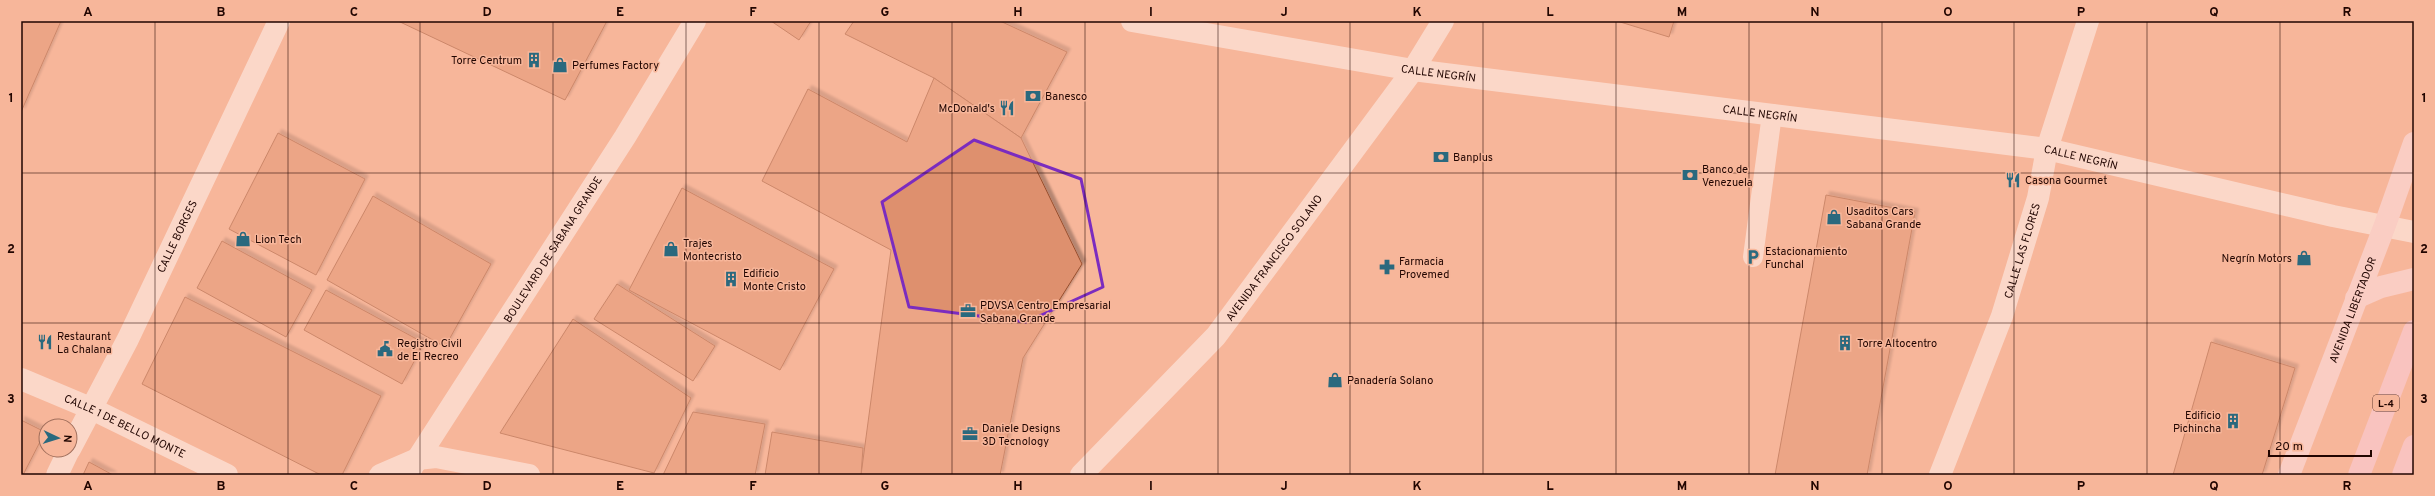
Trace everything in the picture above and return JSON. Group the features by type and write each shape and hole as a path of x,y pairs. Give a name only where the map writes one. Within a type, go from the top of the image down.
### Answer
{"main road":[{"name":"AVENIDA LIBERTADOR","path":"2290,475 2385,225 2414,143"},
{"path":"2356,298 2381,287 2414,279"},
{"name":"L-4","path":"2359,475 2414,331"},
{"path":"2403,475 2414,446"}],"street":[{"name":"CALLE BORGES","path":"78,433 128,339 279,21"},
{"name":"BOULEVARD DE SABANA GRANDE","path":"412,467 625,137 695,21"},
{"name":"CALLE NEGRÍN","path":"1132,21 1413,70 2047,149 2334,216 2414,232"},
{"name":"AVENIDA FRANCISCO SOLANO","path":"1081,475 1216,336 1413,70 1443,21"},
{"name":"CALLE LAS FLORES","path":"1940,475 2002,316 2038,198 2047,149 2088,21"},
{"name":"CALLE 1 DE BELLO MONTE","path":"21,379 90,408 227,475"},
{"path":"380,475 412,467 436,457 529,475"},
{"name":"CALLE BORGES","path":"57,475 66,458"}],"lane":[{"path":"1753,257 1772,114"}],"highlighted area":[{"path":"974,140 1081,179 1103,287 1026,322 909,307 882,202"}],"building":[{"path":"21,21 61,21 21,112"},
{"name":"Torre Centrum","path":"398,21 607,21 565,100"},
{"path":"771,21 811,21 799,40"},
{"name":"McDonald's","path":"854,21 1000,21 1067,52 1021,138 934,78 845,34"},
{"path":"1617,21 1674,21 1669,37"},
{"name":"PDVSA Centro Empresarial Sabana Grande","path":"934,78 1021,138 1082,264 1023,358 1000,475 861,475 891,250 762,181 808,89 907,142"},
{"path":"278,133 365,179 316,275 229,229"},
{"name":"Edificio Monte Cristo","path":"682,188 834,269 780,370 629,290"},
{"name":"Torre Altocentro","path":"1826,195 1915,212 1867,475 1775,475"},
{"path":"373,196 491,264 445,347 327,280"},
{"path":"222,241 312,290 286,337 197,288"},
{"path":"617,284 715,346 693,381 594,319"},
{"path":"326,290 424,343 402,384 304,330"},
{"path":"185,297 381,396 342,475 321,475 142,384"},
{"path":"573,319 691,398 654,473 500,433"},
{"name":"Edificio Pichincha","path":"2211,342 2295,368 2262,475 2173,475"},
{"path":"693,412 765,424 755,475 663,475"},
{"path":"21,420 38,428 38,446 23,475 21,475"},
{"path":"772,432 863,448 861,475 765,475"},
{"path":"89,462 113,475 83,475"}],"place":[{"name":"Torre Centrum","path":"534,60"},
{"name":"Perfumes Factory","path":"560,65"},
{"name":"Banesco","path":"1033,96"},
{"name":"McDonald's","path":"1007,108"},
{"name":"Banplus","path":"1441,157"},
{"name":"Banco de Venezuela","path":"1690,175"},
{"name":"Casona Gourmet","path":"2013,180"},
{"name":"Usaditos Cars Sabana Grande","path":"1834,217"},
{"name":"Lion Tech","path":"243,239"},
{"name":"Trajes Montecristo","path":"671,249"},
{"name":"Estacionamiento Funchal","path":"1753,257"},
{"name":"Negrín Motors","path":"2304,258"},
{"name":"Farmacia Provemed","path":"1387,267"},
{"name":"Edificio Monte Cristo","path":"731,279"},
{"name":"PDVSA Centro Empresarial Sabana Grande","path":"968,311"},
{"name":"Restaurant La Chalana","path":"45,342"},
{"name":"Torre Altocentro","path":"1845,343"},
{"name":"Registro Civil de El Recreo","path":"385,349"},
{"name":"Panadería Solano","path":"1335,380"},
{"name":"Edificio Pichincha","path":"2233,421"},
{"name":"Daniele Designs 3D Tecnology","path":"970,434"}]}
